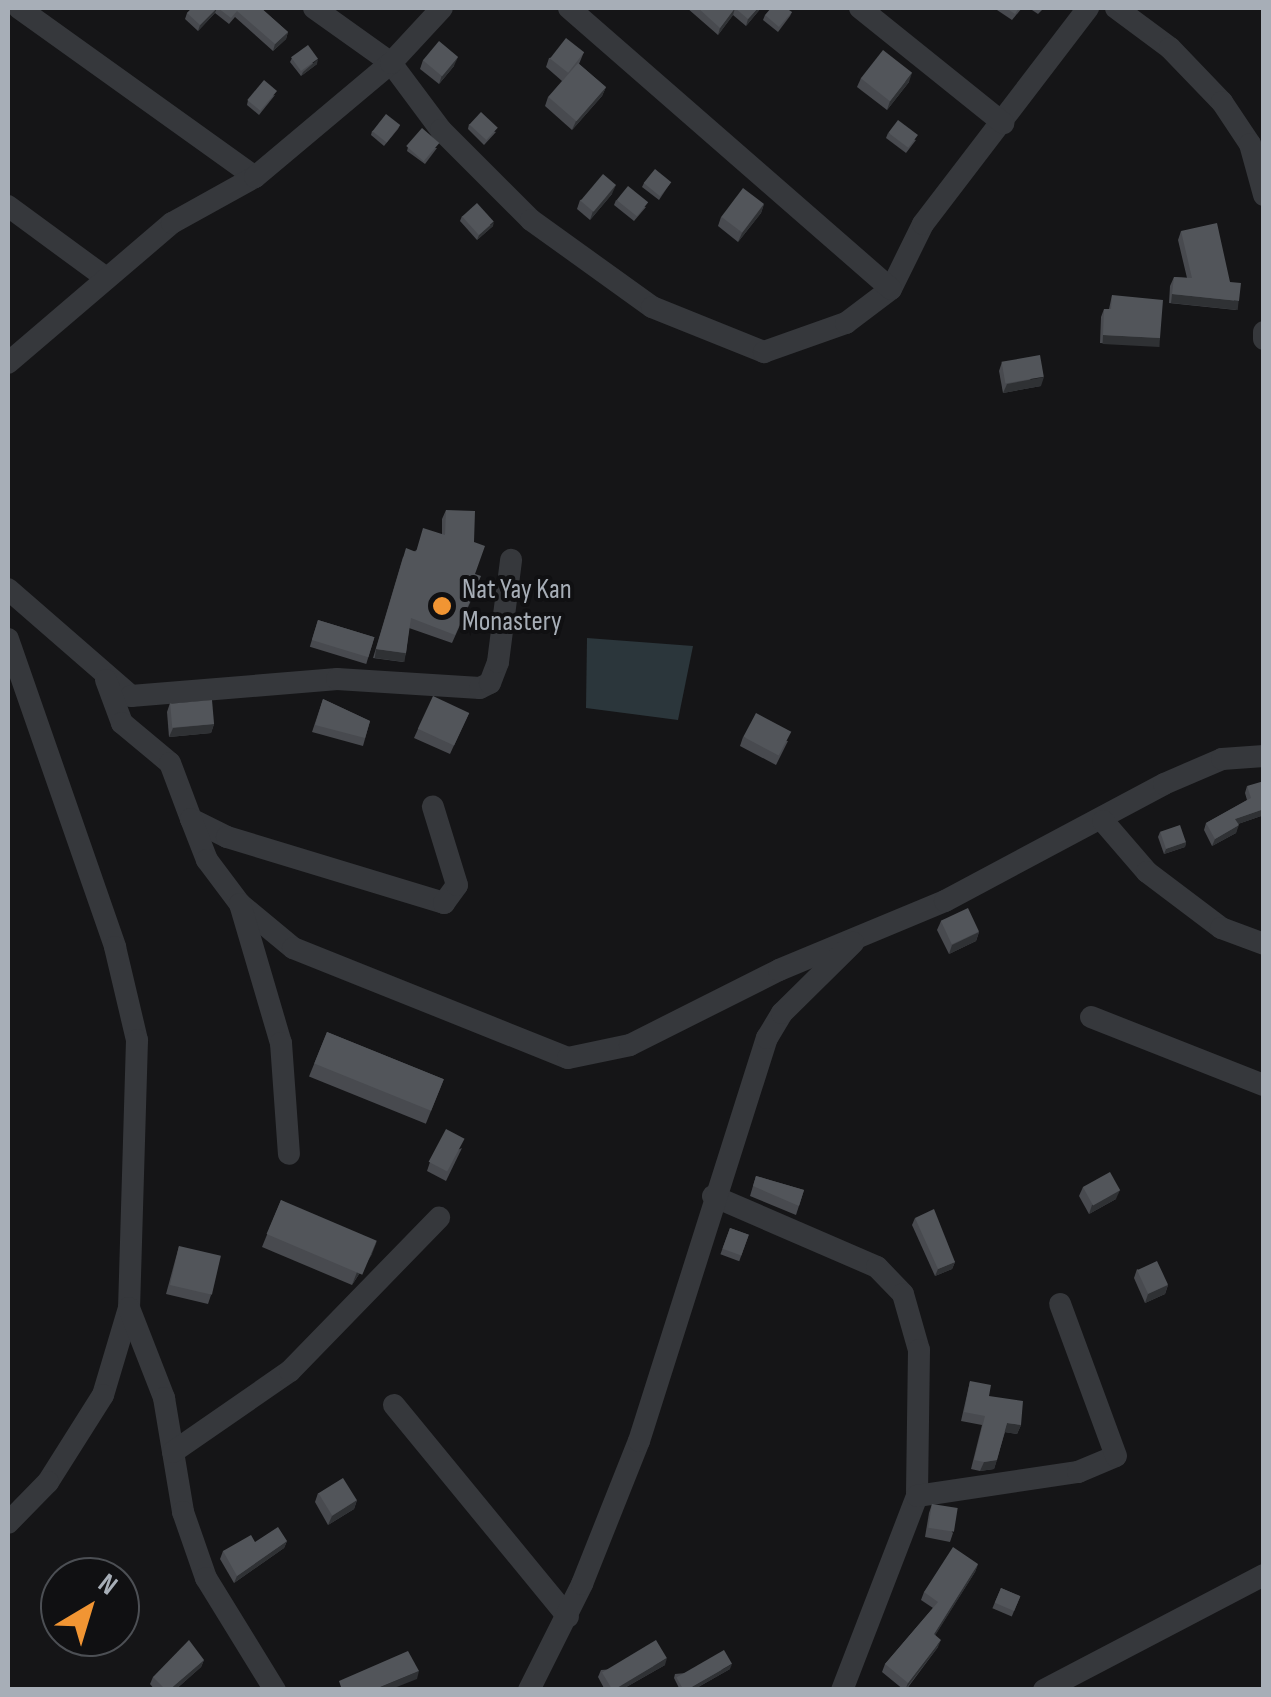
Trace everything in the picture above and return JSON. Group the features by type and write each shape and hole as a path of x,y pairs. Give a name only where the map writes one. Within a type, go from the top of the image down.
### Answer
{"street":[{"path":"19,8 255,176"},
{"path":"314,8 392,64 441,130 531,220 652,307 732,343 764,352 846,323 891,290 923,224 1088,8"},
{"path":"8,363 172,223 255,176 392,64 442,8"},
{"path":"569,8 891,290"},
{"path":"860,8 1003,122"},
{"path":"1116,8 1170,48 1222,102 1250,144 1264,195"},
{"path":"8,206 106,278"},
{"path":"8,589 106,680 131,696 337,679 480,688 490,683 498,662 511,560"},
{"path":"8,639 114,947 137,1040 129,1308 103,1395 48,1482 8,1523"},
{"path":"106,680 122,724 170,763 207,860 240,904 293,948 568,1058 630,1045 1103,821 1222,759 1264,756"},
{"path":"191,819 227,837 444,903 457,886 433,807"},
{"path":"1103,821 1177,895 1221,928 1264,944"},
{"path":"240,904 280,1043 290,1154"},
{"path":"529,1690 568,1617 640,1441 713,1196 766,1038 782,1014 859,937"},
{"path":"1091,1017 1264,1085"},
{"path":"713,1196 877,1267 903,1294 919,1350 918,1496 842,1690"},
{"path":"173,1452 290,1371 439,1218"},
{"path":"918,1496 1078,1472 1116,1456 1060,1304"},
{"path":"129,1308 164,1398 182,1512 206,1578 275,1690"},
{"path":"394,1405 568,1617"},
{"path":"1044,1690 1264,1574"}],"shaded area":[{"path":"587,638 693,646 678,720 586,708"}],"building":[{"path":"192,8 217,8 200,25 187,13"},
{"path":"218,8 261,8 288,32 275,44 237,11 231,18"},
{"path":"698,8 735,8 720,28"},
{"path":"735,8 758,8 748,19"},
{"path":"771,8 792,12 779,27 765,15"},
{"path":"566,38 584,52 568,73 550,58"},
{"path":"439,41 458,57 442,76 423,60"},
{"path":"308,45 318,59 301,71 291,57"},
{"path":"883,50 912,73 890,101 861,78"},
{"path":"578,63 606,87 576,121 548,97"},
{"path":"264,80 277,91 260,111 247,100"},
{"path":"481,112 498,128 486,140 469,124"},
{"path":"386,114 400,125 387,142 372,131"},
{"path":"898,120 918,135 908,148 888,133"},
{"path":"422,128 439,143 424,161 406,146"},
{"path":"655,169 671,182 660,196 644,183"},
{"path":"603,174 616,185 594,212 581,201"},
{"path":"628,186 648,202 637,216 617,200"},
{"path":"743,188 764,204 742,232 721,217"},
{"path":"477,203 494,222 479,235 462,216"},
{"path":"1217,223 1230,282 1241,283 1239,301 1172,294 1174,277 1192,278 1181,231"},
{"path":"1112,295 1163,300 1160,338 1103,335 1104,309 1111,309"},
{"path":"1040,355 1044,377 1005,383 1002,362"},
{"path":"446,510 475,511 474,542 485,546 475,574 481,576 455,635 411,618 406,653 376,649 406,548 416,552 423,528 445,535"},
{"path":"318,620 374,637 368,657 312,640"},
{"path":"433,696 469,713 454,746 418,729"},
{"path":"323,699 370,721 365,738 315,725"},
{"path":"212,700 214,724 172,728 170,704"},
{"path":"756,713 791,732 779,756 743,737"},
{"path":"1264,781 1264,809 1235,819 1239,825 1215,839 1206,823 1251,798 1247,786"},
{"path":"1180,825 1186,842 1166,849 1160,832"},
{"path":"968,908 979,932 952,944 941,921"},
{"path":"327,1032 444,1079 431,1111 314,1064"},
{"path":"446,1129 465,1139 447,1172 429,1162"},
{"path":"1110,1172 1120,1190 1093,1205 1083,1187"},
{"path":"756,1176 804,1190 799,1206 753,1186"},
{"path":"281,1200 377,1241 362,1275 267,1234"},
{"path":"934,1209 955,1262 938,1269 915,1218"},
{"path":"730,1228 749,1235 741,1256 722,1249"},
{"path":"179,1246 221,1256 212,1295 170,1285"},
{"path":"1157,1261 1168,1285 1148,1294 1137,1270"},
{"path":"970,1381 991,1385 989,1396 1023,1401 1021,1425 1007,1423 997,1460 974,1460 985,1416 964,1412"},
{"path":"343,1478 357,1500 332,1515 318,1493"},
{"path":"932,1504 958,1508 954,1532 928,1528"},
{"path":"278,1527 287,1541 237,1576 223,1551 251,1535 255,1542"},
{"path":"953,1547 978,1564 934,1634 941,1640 908,1683 885,1664 938,1602 924,1592"},
{"path":"1001,1588 1020,1596 1014,1611 995,1603"},
{"path":"189,1640 204,1660 166,1690 153,1677"},
{"path":"656,1640 667,1658 614,1690 602,1672"},
{"path":"724,1650 732,1664 687,1690 676,1678"},
{"path":"408,1651 419,1671 373,1690 342,1690 339,1681"}],"place":[{"name":"Nat Yay Kan Monastery","path":"442,606"}]}
